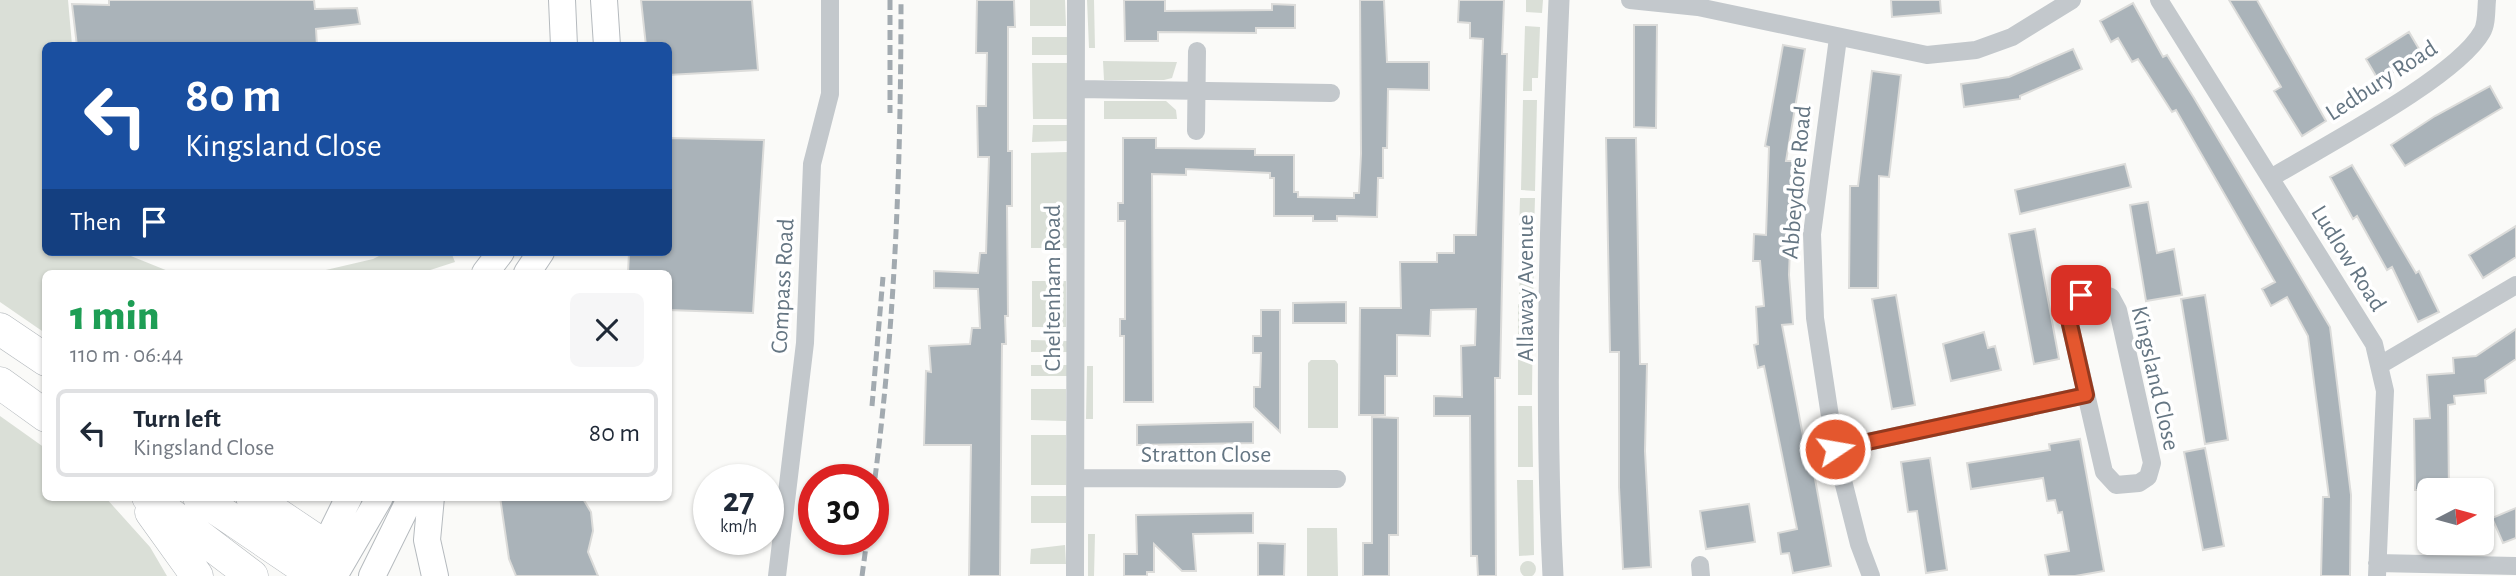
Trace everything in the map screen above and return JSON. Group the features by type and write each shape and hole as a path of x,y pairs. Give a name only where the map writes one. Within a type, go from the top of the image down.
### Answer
{"highway":[{"path":"0,329 42,357"},
{"path":"0,383 42,413"},
{"path":"143,501 197,576"},
{"path":"153,501 252,576"},
{"path":"206,501 324,569"},
{"path":"256,501 324,569"}],"main road":[{"path":"562,0 564,42"},
{"path":"604,0 607,42"},
{"path":"487,270 498,256"},
{"path":"324,569 348,501"},
{"path":"324,569 377,501"},
{"path":"324,569 371,576 409,501"},
{"path":"432,501 427,540 435,576"}],"street":[{"name":"Compass Road","path":"777,576 805,344 813,164 830,94 830,0"},
{"name":"Cheltenham Road","path":"1075,576 1078,89 1076,0"},
{"name":"Allaway Avenue","path":"1553,576 1549,468 1550,239 1559,0"},
{"path":"1630,0 1698,7 1927,55 1976,50 2012,37 2071,0"},
{"name":"Ludlow Road","path":"2159,0 2374,344 2385,391 2377,569"},
{"name":"Ledbury Road","path":"2271,177 2378,114 2460,59 2484,30 2487,0"},
{"name":"Abbeydore Road","path":"1838,38 1812,234 1815,318 1835,449 1859,544 1871,576"},
{"path":"1196,131 1197,51"},
{"path":"1078,89 1331,93"},
{"path":"2380,365 2516,285"},
{"name":"Kingsland Close","path":"2097,292 2111,297 2118,310 2152,463 2148,477 2139,483 2116,485 2104,472 2086,395 2069,320 2070,304 2081,295 2097,292"},
{"path":"1835,449 2086,395"},
{"name":"Stratton Close","path":"1076,478 1337,479"},
{"path":"2377,569 2516,566"}],"shaded area":[{"path":"0,0 68,0 72,42 42,42 42,256 131,256 166,270 42,270 42,331 0,302"},
{"path":"1030,0 1065,0 1066,26 1030,26"},
{"path":"1087,0 1094,0 1095,48 1089,48"},
{"path":"1526,0 1543,0 1542,13 1526,12"},
{"path":"1525,26 1540,27 1538,78 1532,78 1532,91 1523,91"},
{"path":"1032,37 1067,37 1067,55 1032,55"},
{"path":"1103,61 1177,62 1172,78 1164,80 1104,80"},
{"path":"1032,63 1067,63 1068,119 1033,119"},
{"path":"1523,100 1537,100 1535,191 1521,190"},
{"path":"1104,101 1166,101 1176,110 1177,119 1104,119"},
{"path":"1033,125 1067,125 1067,141 1032,142"},
{"path":"1067,152 1067,248 1031,248 1031,153"},
{"path":"1520,198 1535,198 1534,233 1519,233"},
{"path":"1521,239 1535,239 1533,297 1519,297"},
{"path":"379,256 453,256 455,262 430,270 326,270"},
{"path":"1032,281 1066,281 1066,327 1032,327"},
{"path":"1518,304 1533,304 1532,395 1518,395"},
{"path":"1031,340 1067,341 1067,352 1031,352"},
{"path":"1311,360 1335,360 1338,364 1338,428 1308,428 1308,363"},
{"path":"1031,365 1067,365 1067,376 1031,376"},
{"path":"1087,366 1093,366 1093,419 1086,419"},
{"path":"1031,389 1066,389 1066,421 1031,420"},
{"path":"1518,406 1532,406 1533,467 1518,467"},
{"path":"0,416 42,446 42,501 109,501 150,547 167,576 0,576"},
{"path":"1031,435 1066,435 1066,485 1031,485"},
{"path":"1517,480 1533,480 1534,555 1519,556"},
{"path":"1031,496 1066,496 1066,523 1031,523"},
{"path":"1307,528 1337,528 1338,576 1307,576"},
{"path":"1088,534 1095,534 1094,576 1088,576"},
{"path":"1065,545 1066,564 1030,564 1031,549"},
{"path":"1525,561 1531,561 1536,569 1534,575 1525,577 1520,572 1520,566"}],"building":[{"path":"109,0 314,0 315,9 357,8 360,24 316,29 317,42 77,42 72,4 109,5"},
{"path":"641,0 752,0 758,70 672,75 672,42 646,42"},
{"path":"977,0 1014,0 1015,27 1008,27 1008,151 1012,151 1012,206 1007,206 1008,316 1005,316 1006,344 1002,344 1000,576 969,576 971,445 924,445 926,371 931,372 929,346 970,344 972,328 980,328 978,289 934,288 934,271 978,273 980,253 986,253 989,157 978,157 977,106 986,106 987,53 976,53"},
{"path":"1124,0 1165,0 1165,11 1272,10 1272,4 1295,5 1295,28 1256,28 1256,33 1158,32 1158,41 1125,41"},
{"path":"1360,0 1384,0 1387,62 1429,62 1429,90 1388,89 1387,148 1383,148 1383,178 1378,178 1377,217 1337,216 1337,221 1313,221 1313,216 1274,216 1274,178 1270,178 1270,173 1186,169 1186,175 1152,174 1153,402 1124,402 1124,336 1120,336 1120,319 1125,319 1125,221 1118,221 1118,203 1123,203 1123,138 1156,138 1156,148 1255,149 1255,155 1294,155 1294,192 1298,192 1298,197 1354,198 1354,193 1359,193 1361,154"},
{"path":"1459,0 1504,0 1502,54 1507,54 1500,378 1495,378 1496,576 1478,576 1477,556 1471,556 1470,416 1434,416 1434,396 1462,397 1461,346 1475,345 1476,309 1431,310 1430,336 1397,335 1397,376 1385,376 1385,415 1359,415 1360,308 1401,308 1400,262 1437,262 1437,253 1454,253 1454,235 1476,235 1483,39 1470,38 1470,23 1458,22"},
{"path":"1891,0 1940,0 1941,13 1892,17"},
{"path":"2229,0 2257,0 2326,121 2302,136 2274,91 2281,87"},
{"path":"2133,3 2163,57 2167,55 2194,98 2330,327 2351,495 2350,576 2321,576 2323,497 2329,497 2308,336 2287,297 2271,306 2262,289 2275,282 2176,110 2172,112 2138,59 2132,62 2118,38 2111,42 2100,21"},
{"path":"1634,25 1657,25 1656,128 1634,127"},
{"path":"2409,32 2422,54 2379,81 2366,59"},
{"path":"1783,45 1805,49 1786,161 1793,161 1789,275 1793,324 1782,325 1807,457 1811,457 1831,566 1793,573 1789,553 1781,554 1778,533 1797,529 1764,366 1758,368 1754,345 1758,344 1756,307 1764,306 1760,261 1753,261 1754,234 1766,235 1769,147 1765,146"},
{"path":"2073,49 2082,69 2020,96 2020,99 1964,107 1961,84 2009,77"},
{"path":"1872,71 1901,75 1889,177 1879,176 1878,288 1849,288 1850,186 1858,186"},
{"path":"2490,86 2502,108 2405,166 2391,145 2435,116"},
{"path":"672,138 764,140 753,313 672,310 672,270 628,270 629,256 672,256"},
{"path":"1606,138 1636,138 1640,364 1647,364 1645,451 1651,567 1623,569 1619,487 1619,352 1610,352"},
{"path":"2125,164 2131,187 2020,214 2015,190"},
{"path":"2352,165 2416,273 2419,271 2439,312 2418,322 2392,267 2387,270 2357,216 2353,219 2330,177"},
{"path":"2148,202 2157,253 2174,249 2182,295 2146,301 2130,205"},
{"path":"2516,226 2516,257 2483,278 2469,255"},
{"path":"2035,229 2059,359 2034,364 2009,234"},
{"path":"1896,295 1915,405 1892,409 1872,299"},
{"path":"2205,295 2228,440 2205,444 2181,299"},
{"path":"1346,302 1346,323 1293,323 1293,303"},
{"path":"1261,310 1280,310 1280,432 1254,407 1254,387 1260,387 1261,353 1253,353 1253,336 1261,336"},
{"path":"2516,329 2516,359 2485,380 2486,393 2454,396 2455,404 2448,405 2449,478 2417,478 2415,490 2414,419 2430,418 2427,375 2454,373 2453,358 2476,356"},
{"path":"1984,332 1988,348 1995,346 2001,370 1951,381 1943,344"},
{"path":"1372,417 1398,418 1398,535 1389,535 1389,576 1363,576 1363,543 1372,543"},
{"path":"1253,422 1253,443 1137,445 1137,425"},
{"path":"2080,439 2104,571 2075,576 2049,576 2045,555 2069,551 2062,512 2058,513 2055,500 2047,501 2043,478 1971,489 1967,463 2050,450 2049,444"},
{"path":"2205,448 2224,546 2203,550 2184,452"},
{"path":"1930,458 1947,570 1926,573 1917,511 1908,512 1901,462"},
{"path":"501,501 584,501 591,512 593,531 588,552 598,576 516,576 509,559"},
{"path":"1749,504 1755,542 1706,549 1700,511"},
{"path":"2516,508 2516,538 2503,543 2494,517"},
{"path":"1253,513 1253,533 1193,534 1196,571 1182,571 1154,544 1154,572 1147,572 1147,576 1124,576 1124,554 1137,554 1136,515"},
{"path":"1258,543 1285,544 1284,576 1258,576"}],"railway":[{"path":"890,0 890,113"},
{"path":"877,464 892,309 900,124 901,0"},
{"path":"872,406 883,277"},
{"path":"862,576 865,555"}],"route":[{"path":"1835,449 2086,395 2069,320 2070,304 2081,295"}]}
